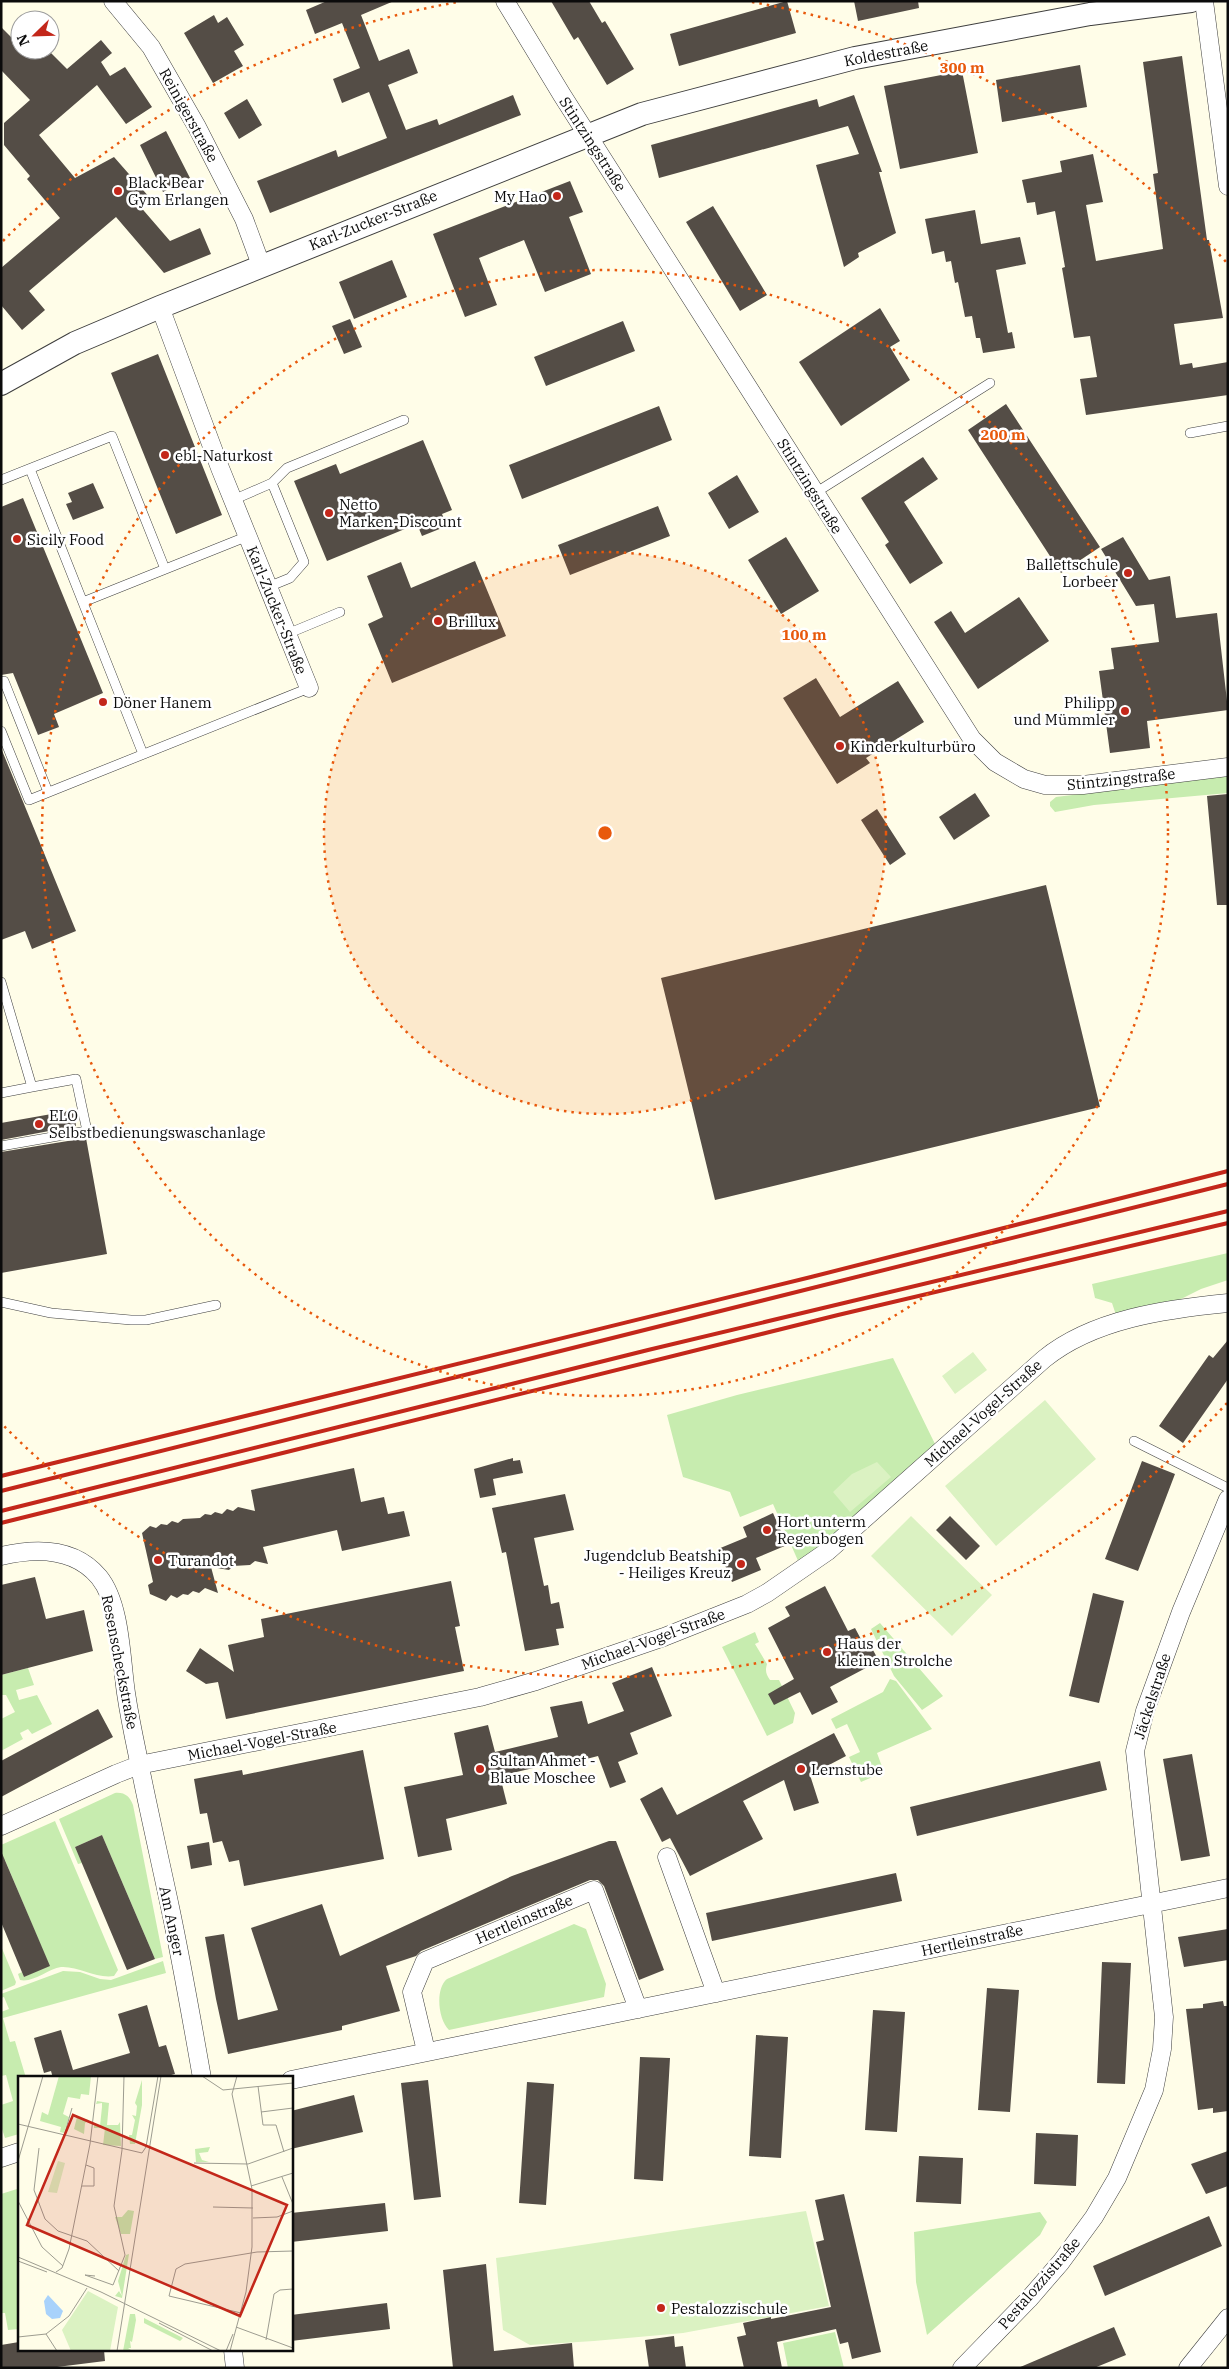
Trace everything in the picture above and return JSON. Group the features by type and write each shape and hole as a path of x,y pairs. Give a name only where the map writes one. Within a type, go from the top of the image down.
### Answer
{"street":[{"name":"Reinigerstraße","path":"113,1 151,47 197,127 244,218 261,266"},
{"name":"Stintzingstraße","path":"505,1 520,29 587,135 961,725 972,739 995,762 1024,779 1045,785 1068,787 1228,767"},
{"name":"Koldestraße","path":"587,135 642,114 817,67 1083,16 1191,1"},
{"path":"1204,1 1228,186"},
{"name":"Karl-Zucker-Straße","path":"1,384 75,343 587,135"},
{"name":"Karl-Zucker-Straße","path":"160,307 233,500 309,688"},
{"name":"Michael-Vogel-Straße","path":"1,1826 108,1777 139,1765 480,1697 536,1681 698,1625 767,1593 828,1551 1044,1358 1069,1340 1096,1329 1124,1321 1188,1307 1228,1303"},
{"name":"Jäckelstraße","path":"1152,1904 1135,1751 1137,1737 1181,1612 1228,1499"},
{"name":"Resenscheckstraße","path":"1,1556 36,1550 60,1553 86,1565 105,1585 116,1622 139,1765"},
{"name":"Am Anger","path":"139,1765 170,1906 202,2076"},
{"path":"667,1856 716,1993"},
{"name":"Hertleinstraße","path":"292,2080 1228,1888"},
{"name":"Hertleinstraße","path":"426,2051 412,1992 425,1961 594,1890 638,2008"},
{"name":"Pestalozzistraße","path":"962,2368 1029,2299 1061,2262 1094,2217 1117,2178 1128,2154 1154,2090 1162,2049 1164,2017 1152,1904"},
{"path":"1,2158 18,2152"},
{"path":"1188,2368 1228,2318"},
{"path":"234,2352 235,2368"}],"lane":[{"path":"815,493 990,383"},
{"path":"233,500 272,483 287,468 404,420"},
{"path":"1190,434 1228,426"},
{"path":"1,480 112,436 165,569"},
{"path":"30,469 143,754"},
{"path":"268,587 290,578 304,562 272,483"},
{"path":"83,602 248,536"},
{"path":"287,634 340,612"},
{"path":"4,681 48,792"},
{"path":"1,731 29,800 309,688"},
{"path":"1,982 32,1087"},
{"path":"1,1092 76,1079 87,1131 1,1146"},
{"path":"1,1302 51,1313 131,1320 146,1320 216,1305"},
{"path":"1134,1441 1228,1488"}],"green space":[{"path":"1228,776 1228,793 1094,805 1055,812 1050,806 1050,802 1056,797"},
{"path":"1228,1253 1228,1280 1201,1289 1175,1302 1116,1315 1112,1303 1095,1298 1092,1284"},
{"path":"973,1352 987,1370 955,1394 942,1376"},
{"path":"893,1358 935,1444 839,1533 799,1563 773,1504 740,1517 730,1492 683,1477 667,1415 737,1395"},
{"path":"1045,1400 1096,1459 996,1546 945,1486"},
{"path":"877,1462 891,1477 850,1512 833,1492 852,1474"},
{"path":"911,1516 992,1595 952,1636 871,1556"},
{"path":"880,1623 943,1696 922,1710 894,1676 871,1629"},
{"path":"755,1632 759,1642 755,1644 767,1664 766,1671 768,1676 770,1680 779,1680 795,1713 793,1723 767,1736 722,1647"},
{"path":"28,1668 34,1685 16,1690 19,1700 37,1695 52,1724 32,1734 28,1729 20,1733 23,1739 1,1751 1,1719 15,1712 6,1695 1,1695 1,1675"},
{"path":"890,1679 896,1681 932,1729 877,1753 884,1772 861,1782 849,1757 860,1752 847,1724 836,1729 831,1719 883,1692"},
{"path":"115,1793 122,1793 127,1796 133,1805 163,1957 155,1959 102,1835 75,1847 82,1863 78,1864 59,1819"},
{"path":"55,1821 118,1970 114,1976 101,1976 74,1968 61,1967 30,1980 20,1980 18,1974 22,1972 24,1977 49,1965 5,1860 1,1861 1,1845"},
{"path":"574,1924 586,1929 606,1984 604,1997 449,2030 442,2019 439,2004 441,1990 447,1979"},
{"path":"1,1946 16,1982 15,1985 1,1991"},
{"path":"163,1961 166,1973 3,2018 10,2042 15,2041 25,2076 18,2076 18,2134 5,2138 1,2126 1,2105 13,2101 6,2075 1,2076 1,2012 9,2009 4,1997 1,1998 1,1994 63,1971 80,1972 100,1979 111,1980"},
{"path":"17,2189 18,2329 8,2330 5,2313 1,2313 1,2194"},
{"path":"806,2211 829,2306 683,2333 594,2341 530,2345 503,2330 496,2258"},
{"path":"1040,2212 1047,2222 1040,2235 927,2335 916,2282 914,2232"},
{"path":"835,2332 844,2368 788,2368 783,2343"}],"building":[{"path":"327,1 394,1 361,15 379,61 409,49 418,73 388,85 406,130 437,119 439,125 513,95 521,115 270,213 257,181 336,150 338,157 387,138 369,92 342,103 333,79 360,68 342,23 315,34 306,10"},
{"path":"551,1 589,1 602,23 605,21 634,69 607,85 578,37 574,40"},
{"path":"787,1 796,33 679,66 670,34"},
{"path":"854,1 918,1 919,8 858,21"},
{"path":"214,15 218,23 227,17 244,45 234,51 243,66 213,83 184,33"},
{"path":"1,27 10,36 10,60 58,60 67,69 101,40 112,53 101,62 110,76 125,67 152,107 126,124 97,85 39,135 75,178 114,157 150,198 138,204 170,241 200,228 211,254 164,273 116,217 29,291 45,310 22,330 1,305 1,268 60,218 27,179 30,176 4,145 4,123 30,100 1,70"},
{"path":"1182,56 1207,240 1209,240 1223,318 1174,324 1180,365 1192,363 1193,368 1228,362 1228,395 1086,415 1080,379 1097,377 1090,336 1074,338 1062,268 1065,267 1055,211 1037,215 1035,202 1027,203 1022,180 1062,172 1060,161 1093,154 1103,202 1086,205 1096,261 1163,249 1153,174 1158,173 1143,62"},
{"path":"1080,65 1087,107 1002,122 996,80"},
{"path":"962,71 978,153 900,169 884,86"},
{"path":"854,95 882,172 879,172 896,233 858,253 859,257 844,267 816,165 859,154 848,126 659,178 651,145 817,99 819,107"},
{"path":"247,99 262,125 239,139 224,113"},
{"path":"166,131 190,178 163,192 140,145"},
{"path":"570,181 583,212 569,217 591,274 545,292 524,240 479,258 497,305 465,317 433,234"},
{"path":"713,206 767,295 740,311 686,222"},
{"path":"975,210 981,244 1020,237 1026,264 996,270 1008,333 1012,332 1015,348 983,353 980,338 976,338 972,316 965,317 958,282 955,283 951,261 946,262 944,251 932,254 925,219"},
{"path":"392,260 407,297 354,319 339,282"},
{"path":"880,308 900,341 890,347 910,380 841,426 799,362"},
{"path":"350,319 362,347 344,354 332,326"},
{"path":"623,321 635,351 546,386 534,357"},
{"path":"158,354 222,515 176,534 111,373"},
{"path":"1006,404 1100,547 1061,573 968,430"},
{"path":"659,406 672,440 522,499 509,465"},
{"path":"423,440 452,510 442,514 447,526 422,536 417,524 327,561 294,481 336,464 340,474"},
{"path":"923,457 938,479 904,502 943,563 910,584 885,545 889,542 861,498"},
{"path":"737,475 759,512 729,529 708,493"},
{"path":"93,483 104,508 73,520 66,504 72,502 68,493"},
{"path":"23,498 103,693 54,714 59,727 38,735 13,673 1,675 1,507"},
{"path":"658,506 670,536 570,575 558,545"},
{"path":"786,537 819,591 781,614 748,560"},
{"path":"1123,537 1149,580 1170,576 1176,618 1217,613 1228,710 1147,721 1150,748 1110,753 1099,671 1114,669 1111,648 1159,642 1154,604 1136,606 1101,549"},
{"name":"Brillux","path":"475,561 506,636 392,683 368,624 383,617 367,576 401,562 411,588"},
{"path":"1019,597 1049,641 978,689 934,622 951,611 965,633"},
{"path":"816,678 840,717 898,681 924,722 866,758 870,763 837,784 783,698"},
{"path":"1,748 76,931 32,949 25,931 1,940"},
{"path":"975,793 990,816 954,840 939,817"},
{"path":"1228,794 1228,905 1217,905 1207,796"},
{"path":"877,809 906,854 890,865 861,820"},
{"path":"1046,885 1100,1107 715,1200 661,978"},
{"name":"ELO Selbstbedienungswaschanlage","path":"74,1110 76,1126 1,1140 1,1123"},
{"path":"86,1138 107,1254 1,1273 1,1152"},
{"path":"1228,1340 1228,1379 1183,1443 1159,1426 1209,1355 1213,1358"},
{"path":"513,1458 513,1461 520,1460 523,1473 493,1479 496,1495 480,1498 474,1469"},
{"path":"1142,1461 1175,1474 1138,1571 1105,1559"},
{"path":"354,1468 361,1502 384,1497 388,1514 404,1511 410,1536 342,1551 337,1530 263,1547 268,1564 255,1561 250,1565 233,1566 229,1570 211,1567 218,1593 205,1588 199,1593 193,1591 188,1595 183,1594 177,1598 171,1595 166,1601 150,1594 148,1585 153,1582 142,1533 150,1526 156,1528 161,1524 167,1525 172,1521 178,1523 183,1519 200,1518 205,1514 211,1515 215,1512 222,1514 227,1509 233,1511 238,1507 255,1511 251,1490"},
{"path":"565,1494 574,1530 534,1538 544,1586 548,1585 551,1604 559,1602 564,1628 556,1629 559,1645 525,1651 506,1552 502,1553 492,1508"},
{"path":"773,1513 787,1545 756,1558 761,1570 732,1582 718,1549 747,1537 743,1527"},
{"path":"950,1516 980,1546 966,1560 936,1530"},
{"path":"35,1577 46,1619 84,1610 93,1651 1,1675 1,1585"},
{"path":"451,1581 460,1626 455,1627 464,1671 226,1719 218,1682 206,1684 186,1671 200,1648 234,1672 228,1645 264,1637 261,1619"},
{"name":"Haus der kleinen Strolche","path":"825,1586 848,1631 855,1628 863,1643 868,1641 879,1661 830,1687 838,1702 812,1715 800,1692 774,1705 768,1694 794,1679 768,1628 790,1616 785,1607"},
{"path":"1093,1593 1124,1601 1099,1703 1069,1696"},
{"path":"652,1667 672,1716 630,1733 638,1754 618,1762 626,1782 610,1788 598,1756 563,1765 563,1761 500,1776 507,1804 446,1819 452,1850 418,1857 404,1787 463,1775 454,1733 488,1725 495,1752 558,1737 550,1707 582,1701 588,1724 624,1711 612,1683"},
{"path":"98,1709 113,1737 1,1797 1,1761"},
{"path":"834,1733 846,1756 810,1775 819,1803 794,1811 784,1780 743,1801 763,1839 690,1876 670,1838 662,1842 640,1799 662,1787 677,1815"},
{"path":"363,1750 384,1859 244,1886 239,1860 229,1862 222,1841 213,1843 207,1813 200,1814 194,1779 242,1770 243,1775"},
{"path":"1192,1754 1210,1856 1181,1861 1163,1759"},
{"path":"1100,1761 1107,1790 917,1836 910,1807"},
{"path":"102,1835 155,1959 127,1970 75,1847"},
{"path":"609,1841 616,1841 664,1970 639,1980 604,1886 598,1880 590,1880 421,1951 416,1956 386,1966 400,2011 342,2026 342,2030 228,2054 205,1937 224,1934 238,2020 278,2010 251,1928 322,1904 340,1956 512,1876"},
{"path":"209,1842 212,1865 191,1869 187,1846"},
{"path":"1,1851 50,1966 24,1977 1,1922"},
{"path":"896,1873 902,1901 712,1941 706,1913"},
{"path":"1228,1929 1228,1960 1184,1967 1178,1937"},
{"path":"1102,1962 1131,1963 1125,2084 1097,2083"},
{"path":"987,1988 1019,1990 1010,2112 978,2110"},
{"path":"1223,2001 1224,2006 1228,2006 1228,2111 1213,2113 1213,2108 1198,2110 1186,2009 1203,2008 1203,2004"},
{"path":"147,2005 159,2047 166,2045 175,2074 168,2076 52,2076 51,2071 44,2073 34,2038 61,2030 73,2070 130,2053 118,2014"},
{"path":"873,2010 905,2012 897,2132 865,2130"},
{"path":"756,2035 788,2037 781,2158 749,2156"},
{"path":"640,2057 670,2058 663,2181 634,2179"},
{"path":"428,2080 441,2197 414,2200 401,2083"},
{"path":"527,2082 554,2084 546,2205 519,2203"},
{"path":"354,2095 363,2132 292,2149 292,2111"},
{"path":"1036,2133 1078,2135 1076,2186 1034,2184"},
{"path":"1228,2151 1228,2186 1206,2194 1191,2164"},
{"path":"919,2156 963,2158 961,2204 916,2202"},
{"path":"844,2194 881,2352 852,2359 848,2342 840,2344 836,2329 777,2342 782,2368 744,2368 737,2337 746,2335 743,2323 831,2307 816,2242 824,2240 815,2200"},
{"path":"385,2203 388,2231 292,2242 292,2213"},
{"path":"1209,2216 1222,2246 1105,2296 1093,2266"},
{"path":"486,2264 494,2351 572,2343 574,2368 453,2368 443,2270"},
{"path":"387,2303 390,2329 292,2341 292,2315"},
{"path":"1114,2327 1126,2355 1094,2368 1018,2368"},
{"path":"674,2336 675,2347 683,2346 686,2368 649,2368 645,2340"},
{"path":"18,2342 18,2352 104,2352 105,2361 49,2368 1,2368 1,2345"}],"railway":[{"path":"1,1476 811,1277 1228,1171"},
{"path":"1,1491 1228,1184"},
{"path":"1,1511 648,1350 1228,1211"},
{"path":"1,1523 838,1315 1228,1223"}],"place":[{"name":"Black Bear Gym Erlangen","path":"118,191"},
{"name":"My Hao","path":"557,196"},
{"name":"ebl-Naturkost","path":"165,455"},
{"name":"Netto Marken-Discount","path":"329,513"},
{"name":"Sicily Food","path":"17,539"},
{"name":"Ballettschule Lorbeer","path":"1128,573"},
{"name":"Brillux","path":"438,621"},
{"name":"Döner Hanem","path":"103,702"},
{"name":"Philipp und Mümmler","path":"1125,711"},
{"name":"Kinderkulturbüro","path":"840,746"},
{"name":"ELO Selbstbedienungswaschanlage","path":"39,1124"},
{"name":"Hort unterm Regenbogen","path":"767,1530"},
{"name":"Turandot","path":"158,1560"},
{"name":"Jugendclub Beatship - Heiliges Kreuz","path":"741,1564"},
{"name":"Haus der kleinen Strolche","path":"827,1652"},
{"name":"Sultan Ahmet - Blaue Moschee","path":"480,1769"},
{"name":"Lernstube","path":"801,1769"},
{"name":"Pestalozzischule","path":"661,2308"}]}
